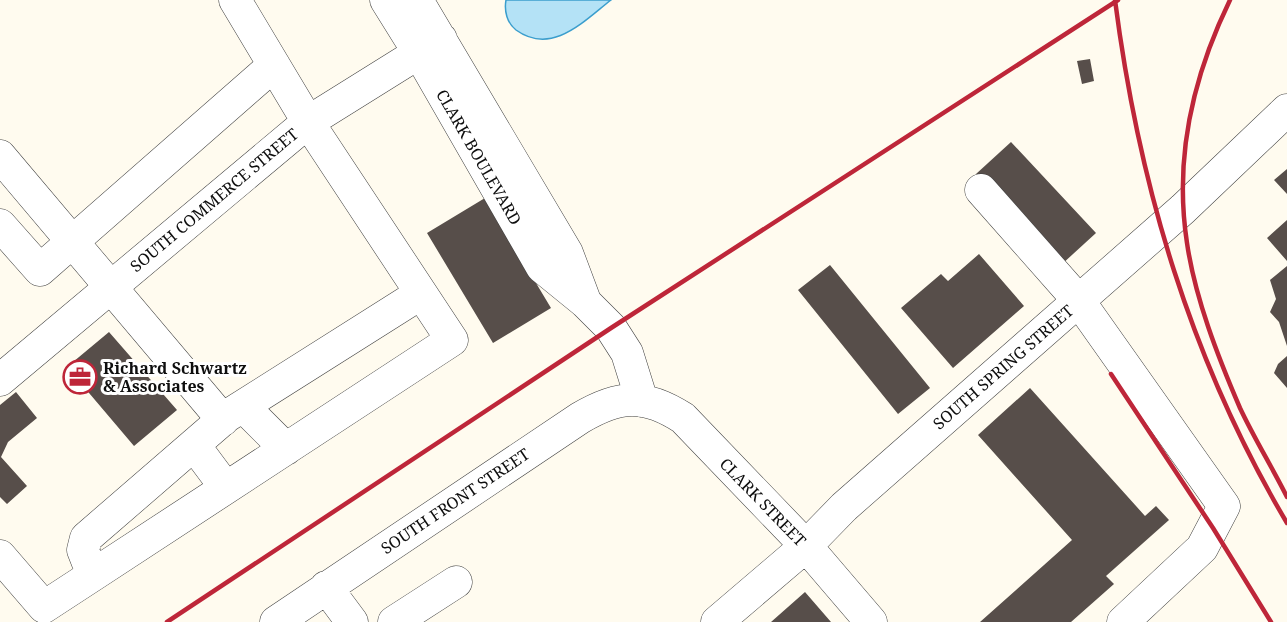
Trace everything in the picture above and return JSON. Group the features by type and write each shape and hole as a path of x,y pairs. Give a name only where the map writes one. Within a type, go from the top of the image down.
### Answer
{"street":[{"path":"0,555 44,607 452,340 308,122 235,0"},
{"name":"CLARK BOULEVARD","path":"386,0 430,46 567,252 585,302 611,328 627,353 642,401"},
{"name":"CLARK BOULEVARD","path":"417,0 430,46"},
{"name":"SOUTH COMMERCE STREET","path":"0,380 308,122 430,46"},
{"path":"0,225 40,270 274,65"},
{"name":"SOUTH SPRING STREET","path":"717,622 806,546 844,507 1184,209 1287,110"},
{"path":"0,156 111,286 233,413 286,449"},
{"path":"981,190 1079,301 1224,506 1202,548 1123,622"},
{"path":"90,578 90,568 83,550 86,538 194,445 233,413 420,294"},
{"name":"SOUTH FRONT STREET","path":"276,622 580,418 617,401 642,401"},
{"name":"CLARK STREET","path":"642,401 663,405 683,418 806,546 871,622"},
{"path":"194,445 226,488"},
{"path":"394,622 456,582"},
{"path":"326,587 352,622"}],"water":[{"path":"506,0 611,0 567,33 542,39 529,37 510,24 505,8"}],"building":[{"path":"1090,59 1094,81 1082,84 1077,61"},
{"path":"1011,142 1096,233 1061,265 976,174"},
{"path":"1287,169 1287,194 1274,180"},
{"path":"485,198 551,308 493,343 427,233"},
{"path":"1287,220 1287,261 1267,238"},
{"path":"979,254 1024,306 953,368 901,308 941,274 948,281"},
{"path":"830,265 930,388 898,414 798,290"},
{"path":"1287,266 1287,346 1279,322 1270,312 1276,299 1270,280"},
{"path":"109,332 177,410 134,446 67,367"},
{"path":"1287,356 1287,388 1274,373 1278,364"},
{"path":"1030,388 1145,516 1156,506 1169,520 1106,576 1114,584 1071,622 980,622 1072,540 978,435"},
{"path":"16,392 37,418 8,442 1,457 27,486 7,504 0,497 0,405"},
{"path":"805,592 831,622 771,622"}],"railway":[{"path":"1115,0 1138,137 1174,270 1223,399 1253,462 1287,523"},
{"path":"167,622 611,328 1118,0"},
{"path":"1230,0 1206,58 1190,118 1183,180 1187,243 1201,306 1224,368 1245,419 1287,497"},
{"path":"1111,374 1213,528 1271,622"}],"place":[{"name":"Richard Schwartz & Associates","path":"80,377"}]}
